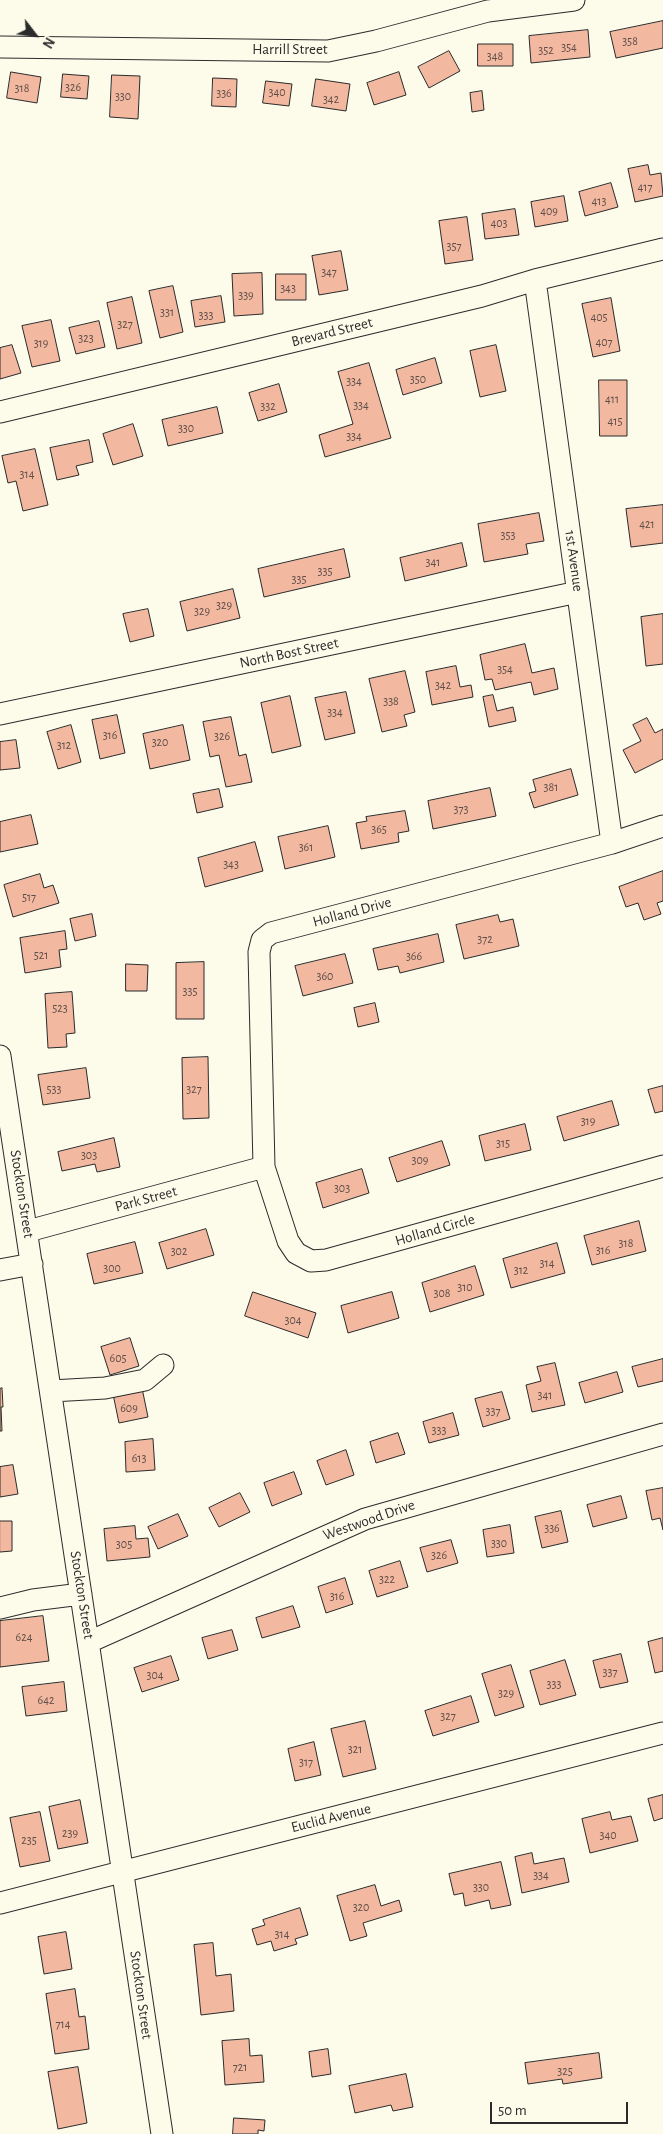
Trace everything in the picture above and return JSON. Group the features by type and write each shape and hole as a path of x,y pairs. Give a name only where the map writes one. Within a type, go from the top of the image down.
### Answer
{"street":[{"name":"Harrill Street","path":"0,47 328,51 376,41 488,11 574,0"},
{"name":"Brevard Street","path":"0,412 482,296 536,280 663,249"},
{"name":"1st Avenue","path":"536,280 612,843"},
{"name":"North Bost Street","path":"0,714 578,592"},
{"name":"Holland Drive","path":"264,1167 259,952 262,940 272,933 612,843 663,826"},
{"name":"Stockton Street","path":"0,1056 28,1231 162,2134"},
{"name":"Holland Circle","path":"264,1167 288,1240 296,1253 310,1261 326,1260 663,1166"},
{"name":"Park Street","path":"28,1231 264,1167"},
{"path":"0,1270 32,1264"},
{"path":"51,1391 105,1388 145,1380 163,1365"},
{"name":"Westwood Drive","path":"88,1642 365,1519 663,1434"},
{"path":"0,1608 33,1600 81,1594"},
{"name":"Euclid Avenue","path":"0,1903 663,1733"}],"building":[{"path":"663,21 663,48 616,58 610,32"},
{"path":"588,30 590,57 531,63 529,36"},
{"path":"478,44 513,44 513,66 478,66"},
{"path":"449,51 460,71 429,88 418,67"},
{"path":"11,72 41,77 37,103 7,98"},
{"path":"399,72 406,95 374,105 367,83"},
{"path":"63,74 89,76 87,99 61,97"},
{"path":"112,75 140,76 138,119 110,117"},
{"path":"213,78 237,79 236,107 212,106"},
{"path":"316,79 350,84 346,111 312,106"},
{"path":"266,81 292,84 289,106 263,103"},
{"path":"482,91 484,110 472,112 470,93"},
{"path":"648,165 650,175 661,173 663,196 635,202 628,169"},
{"path":"611,183 618,207 585,216 579,192"},
{"path":"564,196 568,221 535,227 531,202"},
{"path":"515,209 519,235 485,239 482,214"},
{"path":"467,217 473,260 445,264 439,221"},
{"path":"341,251 348,290 319,295 312,256"},
{"path":"262,273 263,314 234,316 232,274"},
{"path":"276,274 306,274 306,300 276,300"},
{"path":"173,286 183,332 160,338 149,291"},
{"path":"221,296 225,322 195,327 191,301"},
{"path":"132,297 142,343 117,349 107,303"},
{"path":"611,298 620,351 593,357 582,304"},
{"path":"51,320 60,361 32,367 22,326"},
{"path":"99,321 105,347 76,354 69,328"},
{"path":"12,345 21,373 0,379 0,348"},
{"path":"496,345 506,391 480,397 470,351"},
{"path":"435,358 442,383 403,395 396,370"},
{"path":"369,363 391,438 325,457 319,435 353,424 338,372"},
{"path":"599,380 627,380 627,436 600,436"},
{"path":"279,384 287,412 258,421 249,393"},
{"path":"217,407 223,433 168,446 162,420"},
{"path":"133,424 143,456 113,465 103,434"},
{"path":"89,440 93,462 76,466 79,475 57,480 50,448"},
{"path":"35,449 48,505 23,511 16,481 8,483 2,456"},
{"path":"663,505 663,543 631,547 626,509"},
{"path":"539,513 544,541 526,544 528,554 484,562 478,524"},
{"path":"462,543 467,566 405,581 400,558"},
{"path":"344,549 350,577 264,597 258,569"},
{"path":"233,589 240,618 187,631 180,602"},
{"path":"148,609 154,636 130,642 123,614"},
{"path":"663,614 663,664 646,666 641,617"},
{"path":"525,644 532,673 554,668 558,689 534,695 531,682 495,690 492,679 485,680 480,655"},
{"path":"456,666 460,687 471,685 473,697 432,705 426,672"},
{"path":"405,671 415,712 404,715 407,726 382,732 369,679"},
{"path":"346,692 355,733 325,740 315,698"},
{"path":"493,695 497,711 513,707 516,721 489,727 483,697"},
{"path":"290,696 301,746 272,753 261,703"},
{"path":"117,715 125,753 100,759 92,720"},
{"path":"231,717 239,756 246,754 252,782 226,787 219,755 210,757 203,722"},
{"path":"647,718 655,733 663,729 663,759 635,773 623,750 641,741 633,725"},
{"path":"71,725 81,762 58,769 47,732"},
{"path":"183,725 190,760 150,769 143,734"},
{"path":"16,740 20,768 0,770 0,742"},
{"path":"571,769 578,795 534,808 529,793 536,791 533,780"},
{"path":"490,788 496,816 433,829 428,801"},
{"path":"219,789 223,807 197,813 193,794"},
{"path":"405,811 409,831 398,833 399,842 361,849 356,823 367,821 366,817"},
{"path":"31,815 38,844 0,852 0,822"},
{"path":"328,826 335,857 285,869 278,837"},
{"path":"255,842 263,871 205,887 198,858"},
{"path":"663,871 663,901 657,903 661,914 644,920 638,903 626,907 619,887"},
{"path":"40,874 44,888 53,885 59,903 13,917 4,885"},
{"path":"92,914 96,936 75,941 70,919"},
{"path":"498,915 500,922 513,919 519,946 464,959 456,925"},
{"path":"65,931 67,949 59,950 61,967 25,973 20,938"},
{"path":"438,934 444,962 400,973 398,966 378,970 373,949"},
{"path":"345,954 353,983 303,996 295,966"},
{"path":"204,962 204,1019 176,1019 176,963"},
{"path":"126,964 148,965 147,991 126,991"},
{"path":"72,992 75,1033 66,1034 67,1047 48,1048 45,994"},
{"path":"375,1003 379,1022 358,1027 354,1008"},
{"path":"208,1057 209,1118 183,1119 182,1058"},
{"path":"86,1068 90,1098 43,1105 38,1075"},
{"path":"663,1086 663,1111 655,1113 648,1090"},
{"path":"612,1101 619,1125 564,1141 557,1117"},
{"path":"525,1124 531,1150 485,1161 479,1136"},
{"path":"114,1138 120,1167 97,1172 95,1164 62,1171 58,1152"},
{"path":"442,1141 450,1165 397,1182 389,1158"},
{"path":"362,1169 369,1193 323,1208 316,1183"},
{"path":"639,1221 646,1251 592,1265 584,1236"},
{"path":"206,1229 214,1255 167,1269 159,1243"},
{"path":"135,1242 143,1273 94,1284 87,1254"},
{"path":"557,1243 565,1273 511,1288 503,1259"},
{"path":"475,1266 484,1295 430,1312 422,1283"},
{"path":"253,1292 316,1313 308,1338 245,1316"},
{"path":"392,1292 399,1318 348,1333 341,1306"},
{"path":"130,1338 139,1366 110,1375 101,1347"},
{"path":"663,1359 663,1381 638,1387 632,1367"},
{"path":"555,1363 565,1405 532,1412 526,1385 541,1381 537,1367"},
{"path":"617,1372 623,1392 585,1403 579,1383"},
{"path":"2,1388 2,1431 0,1431 0,1389"},
{"path":"142,1388 148,1417 119,1423 113,1394"},
{"path":"502,1392 510,1419 483,1427 475,1399"},
{"path":"453,1413 459,1435 429,1443 423,1422"},
{"path":"398,1433 405,1454 376,1463 370,1442"},
{"path":"153,1439 155,1470 126,1472 125,1442"},
{"path":"346,1450 354,1475 326,1485 317,1461"},
{"path":"13,1465 18,1494 0,1497 0,1467"},
{"path":"294,1472 302,1494 272,1506 264,1483"},
{"path":"663,1488 663,1530 660,1518 652,1520 646,1491"},
{"path":"240,1493 250,1512 219,1527 209,1508"},
{"path":"621,1496 627,1518 593,1527 587,1505"},
{"path":"561,1511 568,1542 542,1548 535,1517"},
{"path":"178,1514 188,1536 158,1549 148,1527"},
{"path":"0,1521 12,1521 12,1551 0,1552"},
{"path":"510,1525 514,1553 487,1557 483,1530"},
{"path":"135,1526 136,1539 148,1538 150,1557 107,1561 104,1529"},
{"path":"451,1540 458,1563 427,1572 420,1548"},
{"path":"400,1561 408,1587 377,1597 369,1571"},
{"path":"345,1578 353,1604 326,1613 318,1587"},
{"path":"293,1606 300,1627 262,1638 256,1618"},
{"path":"43,1616 49,1661 0,1667 0,1621"},
{"path":"232,1630 238,1650 208,1659 202,1638"},
{"path":"663,1638 663,1671 655,1673 648,1642"},
{"path":"621,1654 628,1682 600,1688 593,1661"},
{"path":"171,1656 179,1680 142,1692 134,1668"},
{"path":"565,1660 576,1695 540,1705 530,1671"},
{"path":"511,1665 524,1707 495,1716 482,1674"},
{"path":"64,1682 67,1711 26,1716 22,1687"},
{"path":"471,1696 479,1722 433,1736 425,1711"},
{"path":"365,1721 376,1769 343,1777 331,1729"},
{"path":"314,1742 321,1775 295,1781 288,1749"},
{"path":"663,1795 663,1818 654,1821 648,1799"},
{"path":"80,1800 88,1843 58,1849 49,1807"},
{"path":"40,1812 50,1861 20,1867 10,1818"},
{"path":"610,1812 612,1820 631,1816 638,1841 590,1853 582,1819"},
{"path":"532,1853 534,1864 564,1858 569,1882 522,1893 515,1857"},
{"path":"501,1862 511,1905 491,1909 489,1900 465,1906 463,1893 454,1895 449,1874"},
{"path":"375,1885 381,1906 399,1900 402,1911 363,1923 367,1936 350,1941 337,1896"},
{"path":"300,1908 308,1935 295,1939 297,1944 274,1951 271,1941 257,1945 252,1929 265,1925 263,1920"},
{"path":"66,1932 72,1969 44,1974 38,1937"},
{"path":"213,1943 216,1976 231,1974 234,2011 201,2015 194,1945"},
{"path":"75,1989 79,2017 85,2016 89,2049 55,2054 46,1994"},
{"path":"249,2039 250,2056 262,2055 264,2082 225,2085 222,2041"},
{"path":"328,2049 331,2074 312,2077 309,2052"},
{"path":"599,2053 602,2078 563,2084 562,2079 528,2084 525,2063"},
{"path":"78,2067 87,2123 58,2129 48,2072"},
{"path":"406,2074 413,2107 393,2111 391,2105 355,2113 349,2086"},
{"path":"234,2118 265,2120 264,2131 258,2130 258,2134 233,2134"}]}
